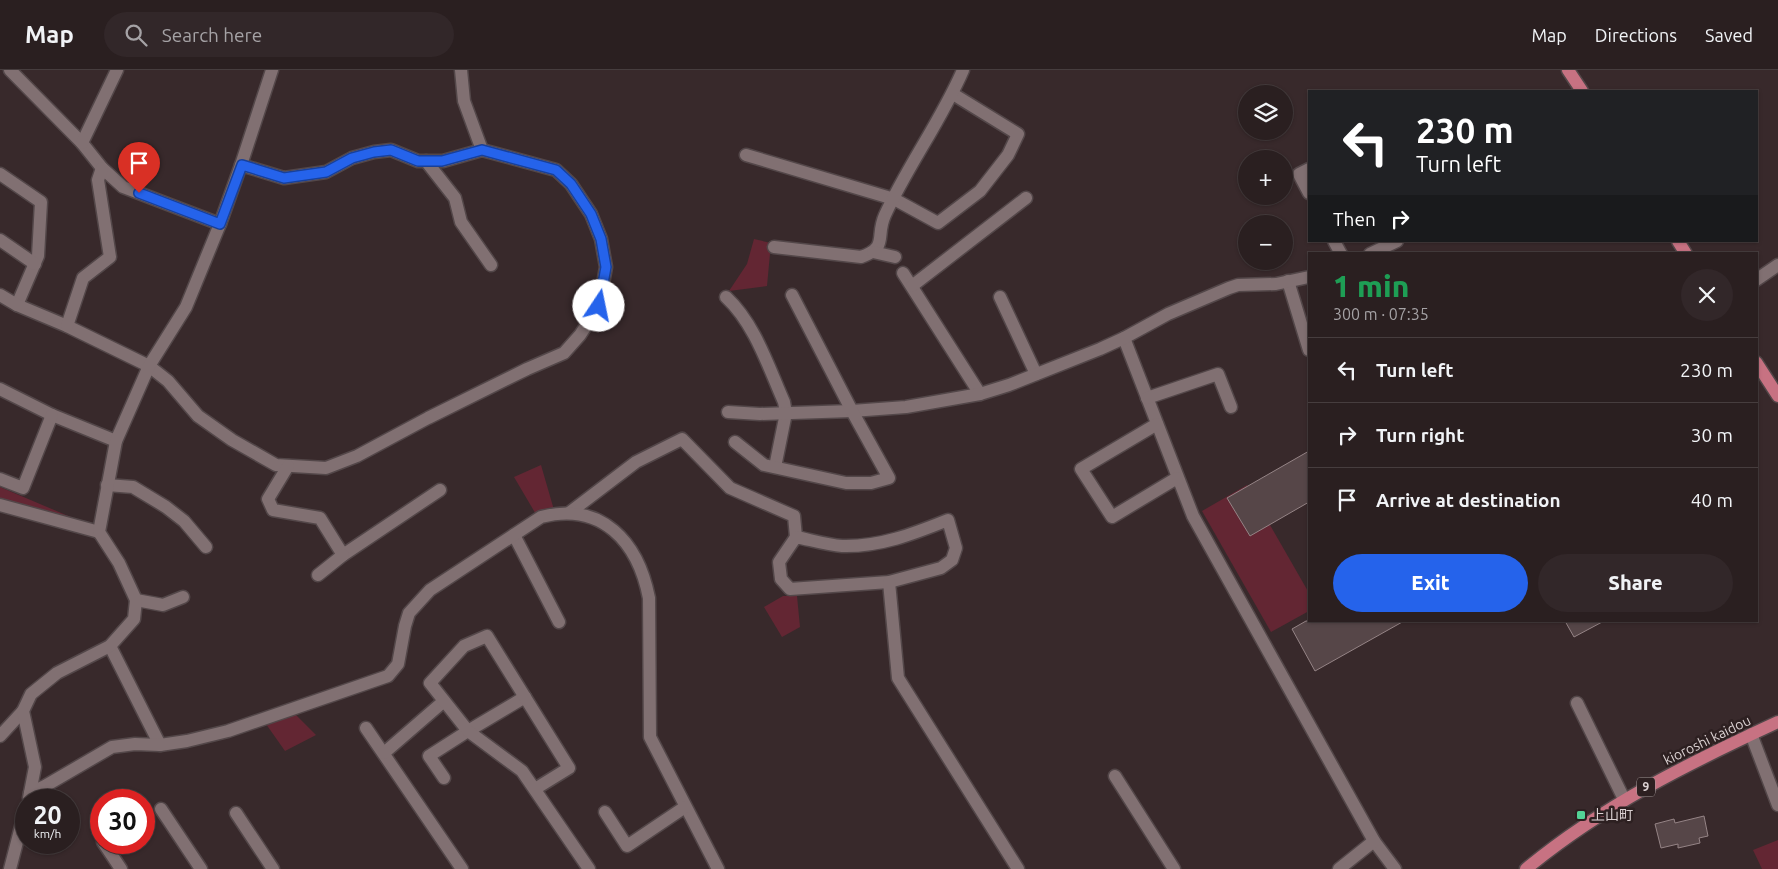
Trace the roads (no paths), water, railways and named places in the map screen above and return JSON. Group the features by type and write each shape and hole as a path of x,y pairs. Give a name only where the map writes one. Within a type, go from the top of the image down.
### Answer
{"main road":[{"path":"1568,70 1581,90"},
{"path":"1758,365 1778,396"},
{"name":"kioroshi kaidou","path":"1526,869 1555,845 1624,799 1656,781 1778,722"}],"street":[{"path":"10,70 82,144 102,168 123,187 220,224"},
{"path":"82,144 117,70"},
{"path":"99,532 116,441 149,366 186,307 242,165 272,70"},
{"path":"461,70 464,101 482,150"},
{"path":"774,247 860,257 873,252 878,247 884,217 953,94 963,70"},
{"path":"746,155 894,199 938,224 980,191 1008,155 1018,134 953,94"},
{"path":"0,295 17,305 67,326 149,366 168,381 198,416 232,440 276,465 326,468 357,456 428,418 527,369 564,353 580,335 599,306 606,267 601,239 591,214 571,184 556,170 482,150 442,161 418,161 391,150 374,152 352,158 326,172 284,178 242,165"},
{"path":"426,161 456,198 461,222 491,265"},
{"path":"67,326 83,278 110,257 98,180 102,168"},
{"path":"1308,170 1299,174 1308,191"},
{"path":"0,174 41,202 38,256 17,305"},
{"path":"912,286 1026,198"},
{"path":"0,240 35,264"},
{"path":"1374,252 1395,242"},
{"path":"873,252 895,257"},
{"path":"1758,279 1778,265"},
{"path":"903,273 980,394"},
{"path":"728,412 852,411 906,407 980,394 1009,385 1124,338 1168,314 1228,288 1238,285 1276,284 1308,277"},
{"path":"1288,281 1308,347"},
{"path":"735,442 764,465 846,483 871,483 889,478 792,295"},
{"path":"726,297 748,323 784,402 786,413 775,467"},
{"path":"1000,297 1036,374"},
{"path":"1124,338 1192,516 1374,842 1395,869"},
{"path":"1147,398 1218,374 1231,407"},
{"path":"0,389 52,415 116,441"},
{"path":"0,479 23,488 52,415"},
{"path":"1157,424 1081,469 1112,518 1177,478"},
{"path":"569,513 636,462 682,439 730,488 794,516 796,537 779,562 781,579 790,588 889,582 941,568 952,560 956,548 948,520 906,537 874,545 841,546 796,537"},
{"path":"288,466 268,499 273,510 320,518 343,555"},
{"path":"107,485 133,487 166,507 184,521 206,547"},
{"path":"318,575 343,555 440,490"},
{"path":"0,505 99,532 119,563 136,600 134,619 110,646 58,673 31,694 23,711 0,736"},
{"path":"40,789 112,747 135,744 160,745 187,741 228,730 388,676 398,664 409,613 430,590 541,518 569,513 591,518 610,527 624,540 637,558 649,598 650,737 718,869"},
{"path":"514,535 559,622"},
{"path":"889,582 898,678 1018,869"},
{"path":"136,600 163,605 183,597"},
{"path":"535,789 569,768 487,636 464,646 430,683 468,731 522,771 589,869"},
{"path":"110,646 160,745"},
{"path":"444,778 429,756 525,697"},
{"path":"384,753 444,701"},
{"path":"1577,703 1624,799"},
{"path":"23,711 35,767 30,789"},
{"path":"366,728 462,869"},
{"path":"1751,734 1778,805"},
{"path":"1115,776 1174,869"},
{"path":"605,812 627,846 686,808"},
{"path":"161,809 201,869"},
{"path":"236,813 273,869"},
{"path":"1339,869 1374,842"},
{"path":"10,869 15,850"},
{"path":"111,854 121,869"}],"place":[{"name":"上山町","path":"1581,815"}]}
